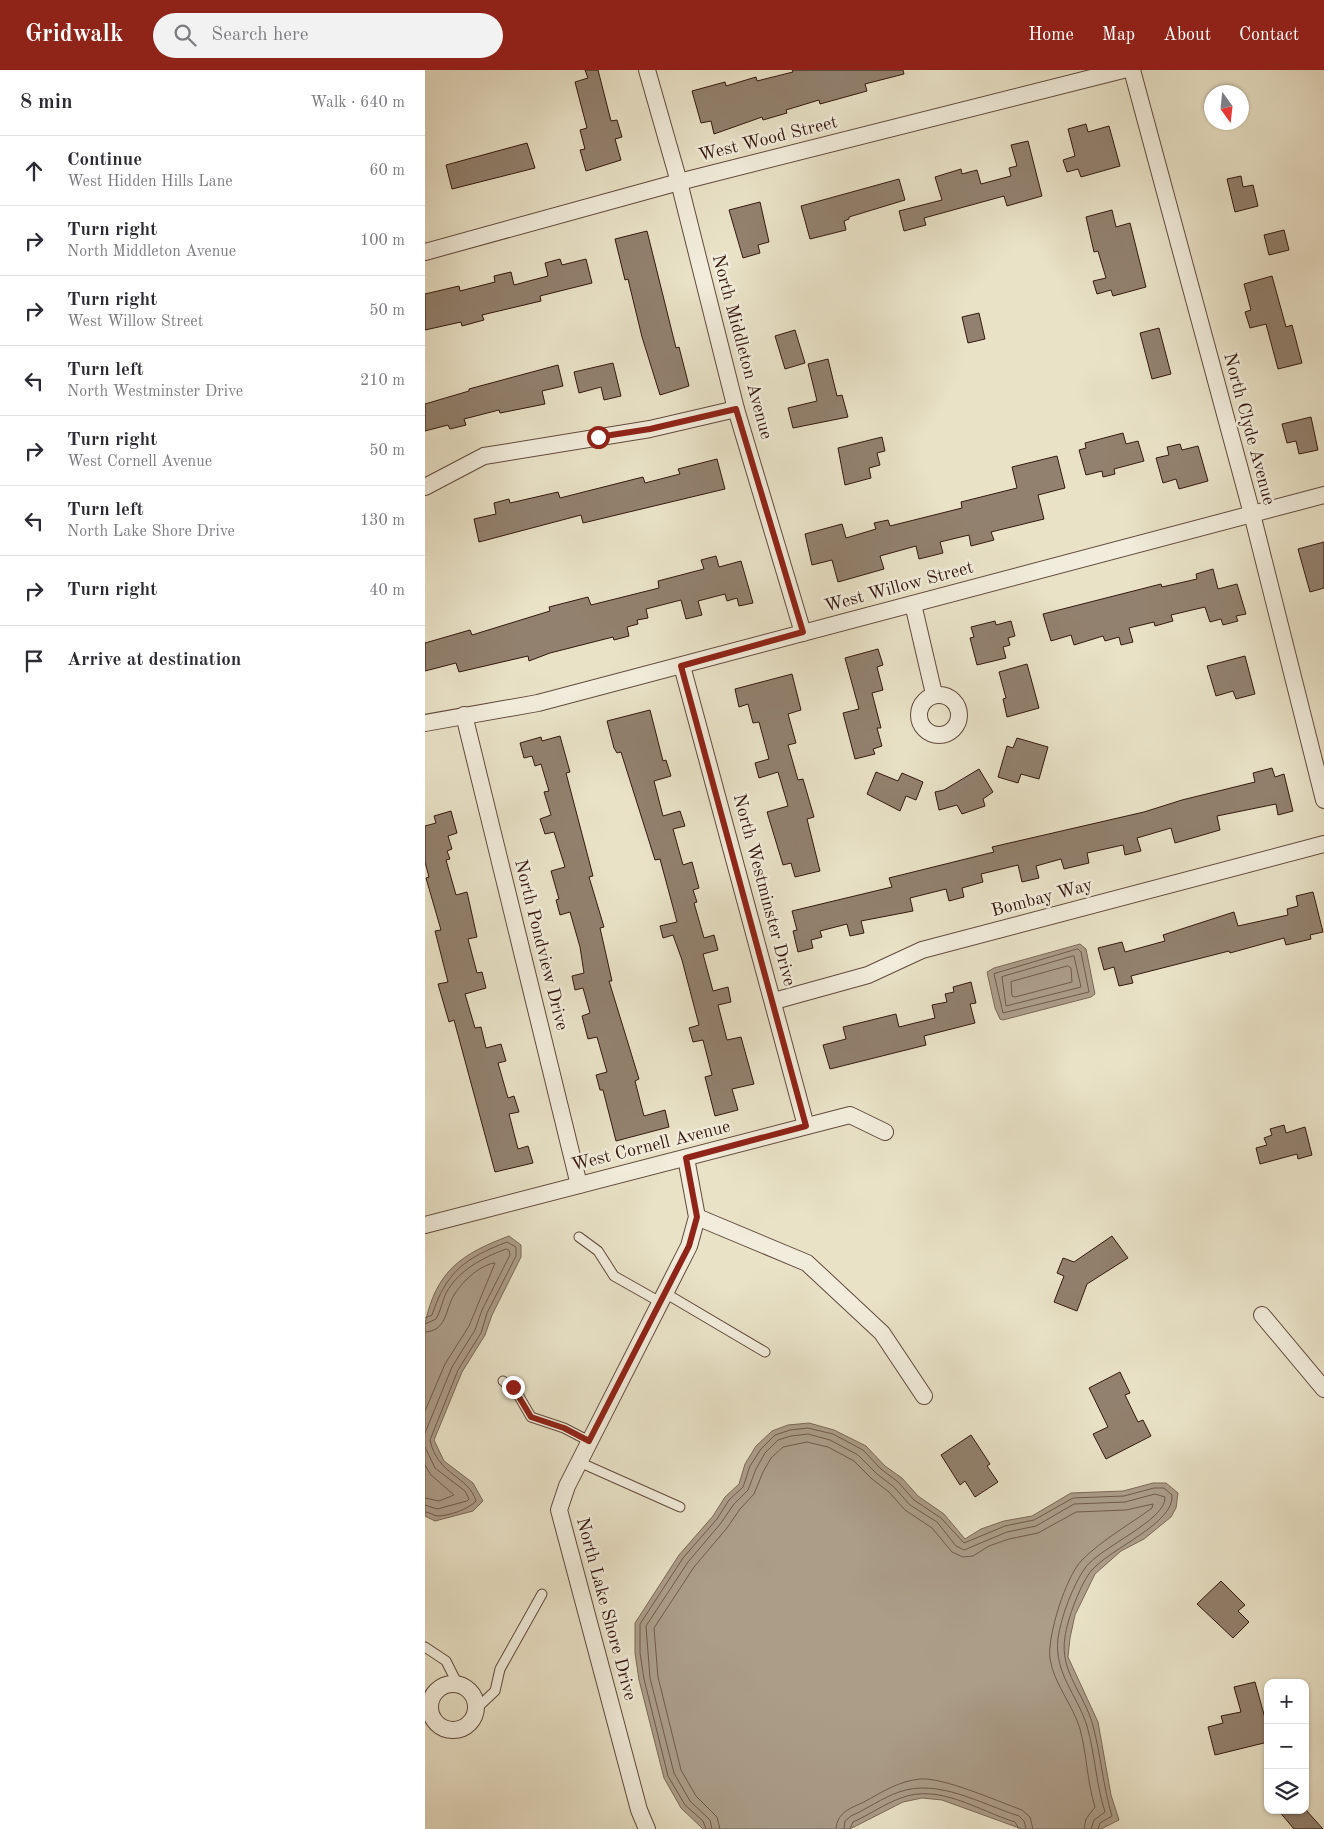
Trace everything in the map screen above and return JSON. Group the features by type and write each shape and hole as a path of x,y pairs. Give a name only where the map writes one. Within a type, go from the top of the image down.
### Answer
{"street":[{"name":"North Middleton Avenue","path":"647,70 679,182 736,409 803,632"},
{"name":"West Wood Street","path":"425,252 679,182 1123,70"},
{"name":"North Clyde Avenue","path":"1132,70 1251,514 1324,800"},
{"path":"425,487 484,456 650,429 736,409"},
{"name":"West Willow Street","path":"425,723 538,703 1324,495"},
{"path":"913,604 935,694"},
{"name":"North Westminster Drive","path":"681,666 774,1001 806,1126"},
{"name":"North Pondview Drive","path":"464,715 579,1185"},
{"name":"Bombay Way","path":"774,1001 868,975 922,950 1324,844"},
{"name":"West Cornell Avenue","path":"425,1224 850,1115 885,1132"},
{"name":"North Lake Shore Drive","path":"647,1829 639,1810 559,1510 561,1498 589,1441 689,1246 697,1217 686,1158"},
{"path":"697,1217 807,1264 883,1334 924,1396"},
{"path":"1262,1315 1324,1389"},
{"path":"458,1685 467,1688 474,1697 476,1709 473,1719 464,1728 451,1730 438,1724 433,1719 428,1700 442,1687 458,1685"}],"lane":[{"path":"579,1237 598,1251 614,1276 663,1298 765,1352"},
{"path":"503,1381 516,1390 531,1417 564,1428 589,1441"},
{"path":"579,1462 680,1507"},
{"path":"476,1709 495,1691 500,1669 543,1594"},
{"path":"425,1647 446,1661 458,1685"}],"water":[{"path":"1080,944 1086,949 1095,994 1091,997 1003,1020 1000,1019 995,1008 987,972 994,968"},
{"path":"509,1236 521,1245 521,1257 492,1315 485,1335 462,1372 434,1440 444,1461 473,1483 483,1501 473,1511 435,1521 425,1516 425,1324 436,1290 453,1267 477,1250"},
{"path":"809,1423 834,1430 866,1446 885,1466 902,1478 918,1496 944,1514 965,1539 981,1529 1004,1521 1032,1516 1071,1493 1123,1491 1153,1483 1166,1483 1178,1493 1176,1508 1171,1517 1144,1539 1121,1551 1095,1574 1075,1615 1070,1638 1068,1657 1098,1722 1111,1795 1119,1820 1101,1829 1022,1829 942,1800 922,1798 903,1802 850,1829 703,1829 681,1808 664,1778 639,1680 635,1653 635,1623 679,1555 713,1516 725,1497 739,1484 745,1464 756,1446 772,1431 788,1425"}],"building":[{"path":"585,70 598,70 611,121 617,120 622,137 615,139 621,160 586,171 580,150 585,149 580,130 587,128 575,82 588,78"},
{"path":"792,70 903,70 904,74 865,84 867,91 820,104 819,100 786,110 787,113 763,120 762,117 714,134 711,121 701,123 692,91 725,82 726,86 756,77 757,81 793,72"},
{"path":"1086,124 1088,132 1109,126 1120,166 1081,177 1078,169 1067,172 1063,160 1075,156 1068,129"},
{"path":"1028,141 1042,196 1007,206 1004,196 924,218 926,225 904,231 899,211 942,200 935,177 961,169 962,174 977,170 981,184 1011,176 1009,168 1017,166 1011,145"},
{"path":"527,143 535,168 452,189 446,165"},
{"path":"1241,176 1243,187 1253,185 1258,206 1235,212 1227,179"},
{"path":"899,179 905,200 849,217 849,219 844,221 846,230 810,239 801,206"},
{"path":"760,202 769,242 758,245 760,253 743,258 729,210"},
{"path":"1112,210 1116,227 1130,223 1146,287 1113,296 1111,290 1097,294 1093,281 1106,278 1098,251 1094,252 1086,217"},
{"path":"1284,230 1289,250 1269,255 1264,235"},
{"path":"647,231 676,348 679,347 689,386 660,395 642,337 628,279 625,280 615,239"},
{"path":"560,259 562,265 586,259 592,283 540,296 541,301 482,315 484,320 462,326 461,322 425,330 425,294 459,286 460,291 495,282 494,276 511,272 514,285 548,276 545,263"},
{"path":"1272,276 1286,327 1292,325 1302,363 1278,369 1266,324 1250,328 1245,312 1251,310 1244,284"},
{"path":"979,313 985,339 968,343 962,317"},
{"path":"1159,328 1171,374 1152,379 1140,333"},
{"path":"795,330 805,363 785,369 775,336"},
{"path":"828,359 837,396 842,395 848,417 793,428 788,408 817,401 808,364"},
{"path":"613,363 621,396 604,400 601,387 579,393 574,372"},
{"path":"558,365 563,386 542,391 545,404 500,413 499,410 464,419 466,425 450,429 448,425 425,431 425,404 469,391 469,389"},
{"path":"1311,417 1318,450 1299,454 1296,441 1287,443 1282,424"},
{"path":"1123,433 1126,444 1138,441 1144,461 1114,469 1115,474 1103,477 1102,471 1086,475 1079,450 1086,448 1085,443"},
{"path":"882,437 885,451 877,453 880,465 869,468 871,478 845,485 838,448"},
{"path":"1180,444 1182,450 1198,446 1208,481 1179,489 1176,479 1163,483 1156,458 1169,455 1167,447"},
{"path":"1057,456 1065,488 1038,495 1044,519 991,532 994,540 971,546 969,535 940,542 943,553 919,559 916,546 880,556 884,569 838,582 832,560 812,565 805,534 842,524 846,538 876,529 874,523 888,520 890,526 962,508 961,502 1017,488 1012,467"},
{"path":"717,459 725,489 583,523 581,515 479,542 474,519 496,514 494,503 509,499 510,503 558,492 560,498 643,477 645,483 680,474 678,469"},
{"path":"1324,542 1324,588 1310,592 1298,549"},
{"path":"716,556 719,567 741,561 753,603 739,606 737,598 727,601 725,594 698,601 702,615 686,619 681,600 646,609 648,618 637,620 638,624 627,627 629,636 614,640 613,637 550,653 529,661 528,656 459,672 456,663 425,671 425,643 470,630 472,635 550,611 549,607 588,597 591,605 659,588 658,581 704,569 701,560"},
{"path":"1213,569 1218,589 1237,584 1246,614 1236,616 1238,621 1223,625 1221,619 1210,622 1205,607 1171,615 1173,621 1155,626 1154,622 1129,628 1133,642 1121,645 1119,637 1105,641 1103,636 1074,645 1071,635 1051,641 1043,614 1161,584 1162,587 1197,579 1196,574"},
{"path":"995,621 996,625 1011,621 1015,636 1008,638 1010,645 1003,647 1006,658 977,665 970,638 974,637 971,627"},
{"path":"878,649 883,665 877,667 883,690 872,693 881,728 877,728 882,746 873,749 875,754 855,759 843,713 859,709 845,658"},
{"path":"1245,656 1255,694 1236,699 1233,691 1216,696 1207,666"},
{"path":"1027,664 1039,708 1007,717 1003,699 1006,698 999,672"},
{"path":"792,674 801,710 788,714 796,743 788,745 798,780 803,779 814,817 807,819 820,871 795,877 791,863 783,865 767,812 788,806 778,772 759,778 755,763 769,759 759,722 753,723 748,704 739,707 735,689"},
{"path":"650,710 663,761 666,760 671,776 654,781 663,816 680,811 685,826 673,829 683,865 692,862 699,888 693,890 697,902 694,903 704,938 714,935 718,950 703,954 713,991 728,987 731,1002 718,1005 727,1040 741,1037 754,1084 732,1089 738,1110 715,1116 705,1077 712,1075 703,1040 693,1042 689,1028 699,1025 682,960 673,935 663,938 660,926 677,922 660,859 655,860 621,752 617,753 614,748 607,721"},
{"path":"560,736 570,772 566,773 593,876 589,877 604,927 600,928 612,981 609,981 639,1079 635,1081 644,1116 665,1110 669,1127 616,1141 603,1090 600,1090 596,1075 607,1072 597,1037 588,1039 582,1016 590,1013 583,988 575,990 572,976 584,973 580,947 570,912 560,915 556,900 559,899 551,871 565,867 554,832 545,834 540,819 551,815 544,792 549,791 541,764 535,766 532,756 524,758 520,743 541,737 542,741"},
{"path":"1017,738 1048,747 1039,779 1021,774 1018,783 998,777 1007,746 1013,748"},
{"path":"1272,768 1275,777 1284,774 1293,811 1278,815 1276,804 1217,816 1220,830 1175,843 1171,828 1137,838 1141,851 1125,855 1123,845 1087,853 1089,863 1064,869 1061,859 1036,866 1039,878 1022,882 1018,865 981,874 983,882 962,888 964,897 949,901 946,889 910,898 913,911 861,921 864,933 850,936 847,924 820,931 822,937 811,940 813,948 798,952 793,931 797,930 792,911 892,887 889,878 994,852 992,847 1144,812 1182,800 1255,782 1253,773"},
{"path":"979,769 993,792 983,799 985,806 962,814 957,805 939,810 935,792 944,790"},
{"path":"876,772 898,781 902,773 923,782 916,800 906,796 900,811 867,794"},
{"path":"451,811 457,833 448,836 452,849 447,851 450,859 446,860 456,895 467,892 477,937 468,939 477,973 482,972 486,988 465,994 475,1028 481,1027 486,1048 501,1044 506,1061 498,1063 508,1098 514,1096 519,1112 509,1114 518,1149 528,1146 533,1163 495,1172 454,1020 449,1022 438,984 448,982 435,931 441,930 426,878 429,877 425,862 425,826 436,823 434,816"},
{"path":"1313,892 1323,932 1310,935 1311,939 1286,945 1284,938 1230,953 1229,951 1131,976 1133,983 1119,986 1114,967 1104,970 1098,948 1122,942 1125,952 1165,941 1163,935 1234,912 1238,926 1288,915 1287,909 1298,906 1296,896"},
{"path":"971,982 976,1003 970,1004 975,1023 924,1036 926,1045 830,1069 823,1045 846,1039 843,1027 896,1014 899,1027 935,1018 932,1005 947,1002 945,994 954,992 953,987"},
{"path":"1284,1125 1286,1133 1305,1127 1312,1155 1298,1159 1297,1154 1260,1164 1256,1148 1267,1145 1264,1138 1272,1135 1270,1129"},
{"path":"1112,1236 1128,1258 1087,1284 1077,1311 1054,1302 1064,1276 1057,1273 1063,1258 1074,1262"},
{"path":"1120,1372 1130,1393 1125,1395 1138,1422 1143,1420 1151,1436 1106,1459 1093,1434 1108,1427 1089,1388"},
{"path":"971,1435 990,1464 987,1466 998,1482 975,1497 965,1481 960,1485 941,1455"},
{"path":"1221,1581 1245,1605 1238,1611 1249,1622 1233,1638 1197,1604"},
{"path":"1255,1682 1264,1715 1264,1743 1215,1755 1208,1727 1223,1723 1221,1716 1241,1712 1234,1687"},
{"path":"1309,1813 1323,1829 1294,1829 1281,1814"}],"route":[{"path":"513,1387 531,1417 564,1428 589,1441 689,1246 697,1217 686,1158 806,1126 774,1001 681,666 803,632 736,409 650,429 598,437"}]}
